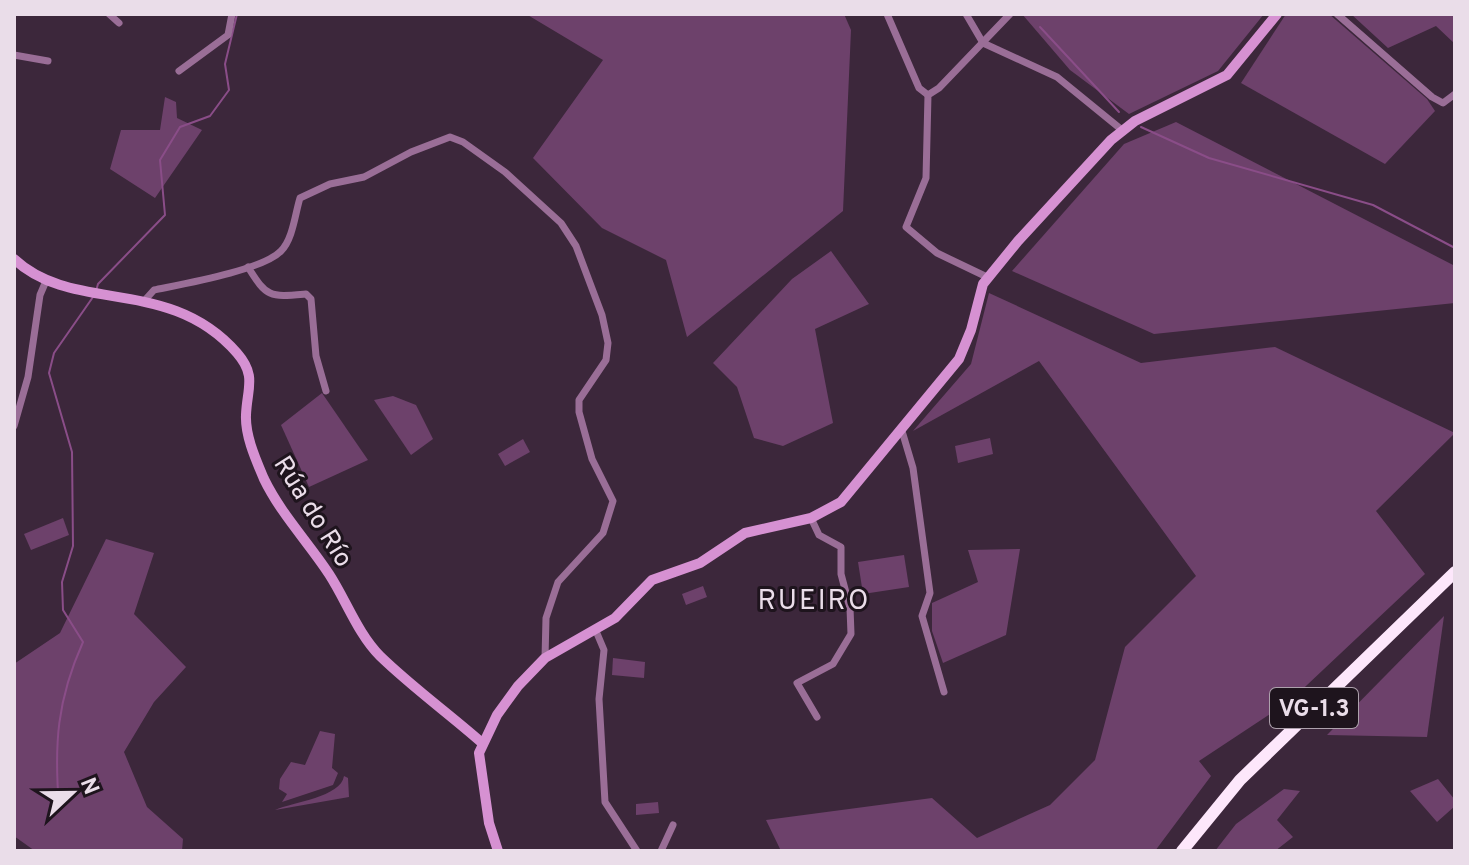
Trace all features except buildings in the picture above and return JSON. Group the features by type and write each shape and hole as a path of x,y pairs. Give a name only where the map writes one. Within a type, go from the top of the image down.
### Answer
{"highway":[{"name":"VG-1.3","path":"1182,851 1240,780 1455,572"}],"street":[{"path":"109,14 119,23"},
{"path":"179,71 228,35 232,14"},
{"path":"887,14 919,88 928,95"},
{"path":"966,14 983,43 1057,77 1122,130"},
{"path":"987,277 937,253 906,227 926,178 928,95 1010,14"},
{"path":"498,851 483,791 479,765 481,742 518,686 545,658 563,645 596,631 652,580 700,563 757,528 811,518 841,502 959,359 987,277 1083,168 1122,130 1227,75 1277,14"},
{"path":"1337,14 1443,103 1455,94"},
{"path":"14,55 48,61"},
{"path":"145,300 154,290 248,267 282,250 300,198 330,184 364,177 411,152 450,137 463,142 505,172 561,223 576,246 602,315 608,343 606,360 579,400 592,459 613,501 603,533 558,582 546,618 545,658"},
{"name":"Rúa do Río","path":"14,259 46,281 145,300 204,322 249,369 252,384 246,416 252,450 266,482 328,573 377,653 481,742"},
{"path":"248,267 262,291 269,294 306,294 311,299 316,356 326,391"},
{"path":"14,426 28,377 40,295 46,281"},
{"path":"902,431 913,468 930,593 922,616 944,692"},
{"path":"811,518 819,535 841,547 843,589 852,622 851,634 833,664 797,683 817,717"},
{"path":"596,631 604,650 599,699 605,802 637,851"},
{"path":"661,851 673,825"}],"shaded area":[{"path":"526,14 844,14 851,30 843,211 687,337 666,260 602,228 533,158 603,60"},
{"path":"1022,14 1264,14 1218,71 1129,114 1070,70"},
{"path":"1286,14 1329,14 1427,99 1435,111 1385,164 1241,83"},
{"path":"1351,14 1455,14 1455,44 1436,26 1388,48"},
{"path":"165,97 176,102 177,118 202,130 155,198 110,169 121,130 160,130"},
{"path":"1176,122 1455,266 1455,303 1154,334 1012,271 1124,144"},
{"path":"831,251 869,304 815,329 833,423 783,446 754,438 737,387 713,363 792,279"},
{"path":"989,293 1141,363 1275,347 1455,433 1376,511 1425,574 1290,701 1199,761 1211,776 1155,851 781,851 766,820 932,798 977,838 1050,805 1095,760 1125,647 1196,576 1039,361 913,431 971,364"},
{"path":"322,393 368,460 309,487 281,425"},
{"path":"393,396 416,405 433,439 411,455 374,400"},
{"path":"990,438 993,454 958,463 955,446"},
{"path":"523,439 530,452 505,466 498,454"},
{"path":"63,518 69,535 31,550 24,534"},
{"path":"106,539 154,553 134,614 186,667 154,702 124,752 147,807 183,839 182,851 35,851 14,836 14,664 60,633"},
{"path":"1020,549 1006,635 943,663 932,631 932,603 978,582 968,550"},
{"path":"904,555 909,587 863,594 858,562"},
{"path":"703,586 707,597 686,605 682,594"},
{"path":"1444,616 1427,737 1327,735"},
{"path":"613,658 645,662 644,678 612,675"},
{"path":"320,731 335,734 332,768 338,773 333,785 282,802 287,794 279,789 280,779 291,762 305,765"},
{"path":"344,776 348,778 349,797 275,810 326,794 341,783"},
{"path":"1438,779 1455,800 1455,806 1437,822 1410,791"},
{"path":"1284,789 1300,791 1277,820 1293,837 1275,851 1215,851 1236,824"},
{"path":"658,802 659,813 636,815 636,804"}],"waterway":[{"path":"96,291 98,284 165,215 160,160 180,127 210,116 229,90 225,64 237,14"},
{"path":"1040,27 1119,112"},
{"path":"1141,127 1209,158 1373,205 1455,248"},
{"path":"59,807 59,723 68,683 83,642 63,610 62,582 73,546 72,452 49,373 54,353 93,297"}],"district":[{"name":"RUEIRO","path":"814,599"}]}
